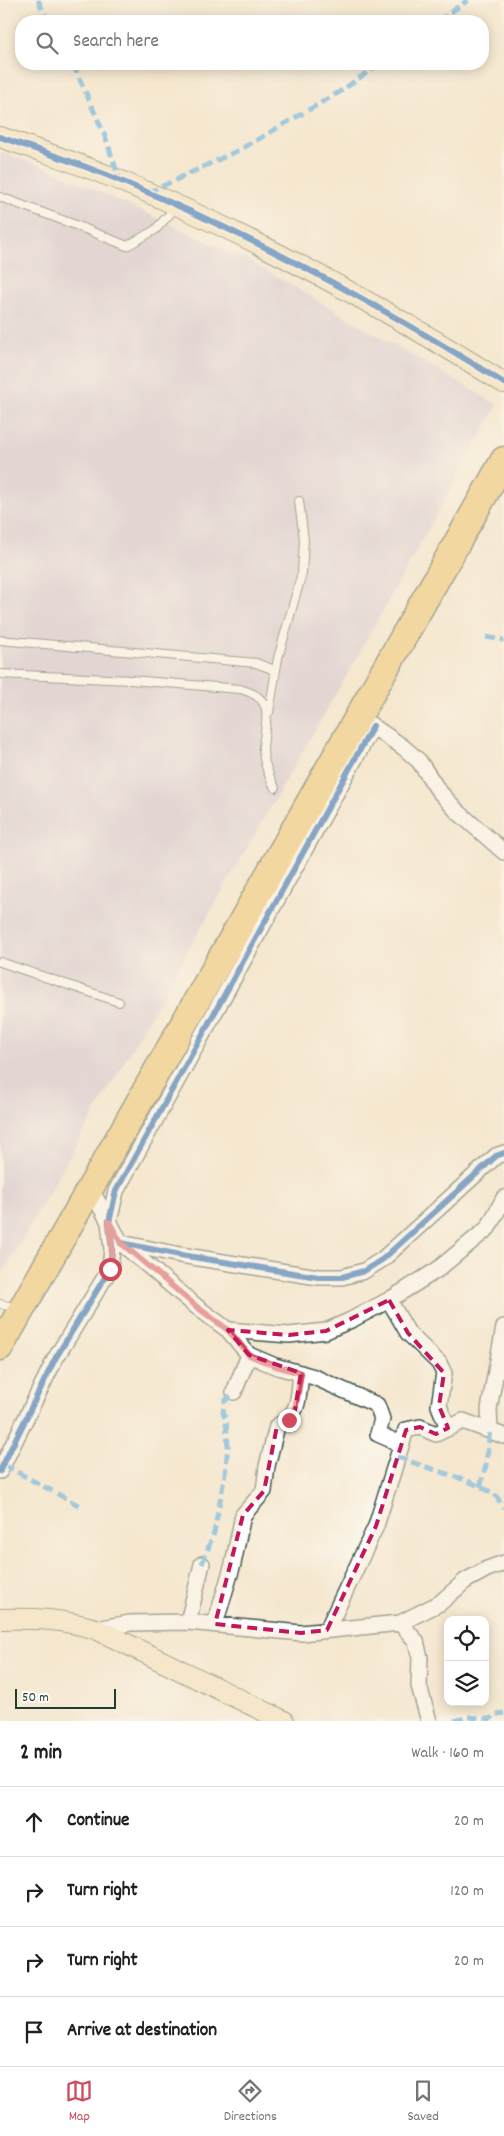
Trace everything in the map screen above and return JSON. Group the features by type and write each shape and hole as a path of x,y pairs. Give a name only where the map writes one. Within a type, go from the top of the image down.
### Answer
{"highway":[{"path":"0,1346 11,1307 90,1188 365,722 504,460"}],"street":[{"path":"0,137 120,180 318,274 428,335 504,383"},
{"path":"0,1471 55,1359 110,1269 112,1249 109,1222 116,1191 365,722 403,747 419,761 438,790 457,811 504,852"},
{"path":"121,1243 180,1255 318,1277 342,1277 364,1271 383,1259 496,1156 504,1152"},
{"path":"90,1188 121,1243 197,1307 228,1330 249,1355 276,1366 314,1376 377,1405 382,1419 378,1434 401,1444"},
{"path":"228,1330 289,1335 326,1331 389,1300 437,1270 488,1228 504,1198"},
{"path":"488,1228 504,1226"},
{"path":"389,1300 408,1333 439,1364 444,1373 439,1406 448,1428"},
{"path":"497,1433 489,1409 504,1327"},
{"path":"234,1392 249,1355"},
{"path":"215,1624 233,1564 242,1515 264,1491 267,1466 277,1426 289,1420 295,1410 301,1373"},
{"path":"327,1630 376,1526 406,1430 420,1427 436,1434 463,1421 497,1433"},
{"path":"96,1629 130,1622 188,1622 301,1633 400,1623 440,1603 465,1581 504,1563"},
{"path":"188,1622 202,1564"},
{"path":"0,1620 28,1618 70,1621 96,1629 284,1721"},
{"path":"400,1623 416,1641 420,1658 419,1686 429,1721"}],"lane":[{"path":"0,197 127,246 155,230 177,206"},
{"path":"275,788 268,776 264,758 268,714 278,658 302,573 304,540 299,501"},
{"path":"0,640 256,663 266,665 272,669 275,676"},
{"path":"0,674 131,680 240,689 254,693 264,702 268,714"},
{"path":"0,962 120,1002"}],"highlighted area":[{"path":"389,1300 408,1333 444,1373 439,1406 448,1428 436,1434 420,1427 406,1430 376,1526 327,1630 301,1633 215,1624 243,1515 264,1491 277,1426 289,1420 295,1410 301,1373 249,1355 228,1330 289,1335 326,1331"}],"shaded area":[{"path":"0,152 48,168 248,260 498,405 357,657 0,1278"}],"marked path":[{"path":"38,0 45,15"},
{"path":"447,15 468,0"},
{"path":"76,70 105,136 120,181"},
{"path":"148,193 243,148 341,91 371,70"},
{"path":"486,637 504,640"},
{"path":"202,1564 214,1533 225,1474 228,1447 226,1421 223,1412 225,1401 234,1392"},
{"path":"480,1487 486,1465 490,1430"},
{"path":"397,1457 468,1481 495,1494 504,1508"},
{"path":"4,1465 80,1506"},
{"path":"454,1721 469,1717 490,1719 496,1714 504,1713"}],"cycle path":[{"path":"0,137 76,163 220,225 365,300 504,383"},
{"path":"0,1471 55,1359 110,1269 112,1249 109,1222 116,1191 373,726"},
{"path":"121,1243 180,1255 318,1277 342,1277 364,1271 383,1259 496,1156 504,1153"}],"route":[{"path":"110,1269 112,1249 109,1222 121,1243 197,1307 228,1330 249,1355 276,1366 301,1373 295,1410 289,1420"}]}
